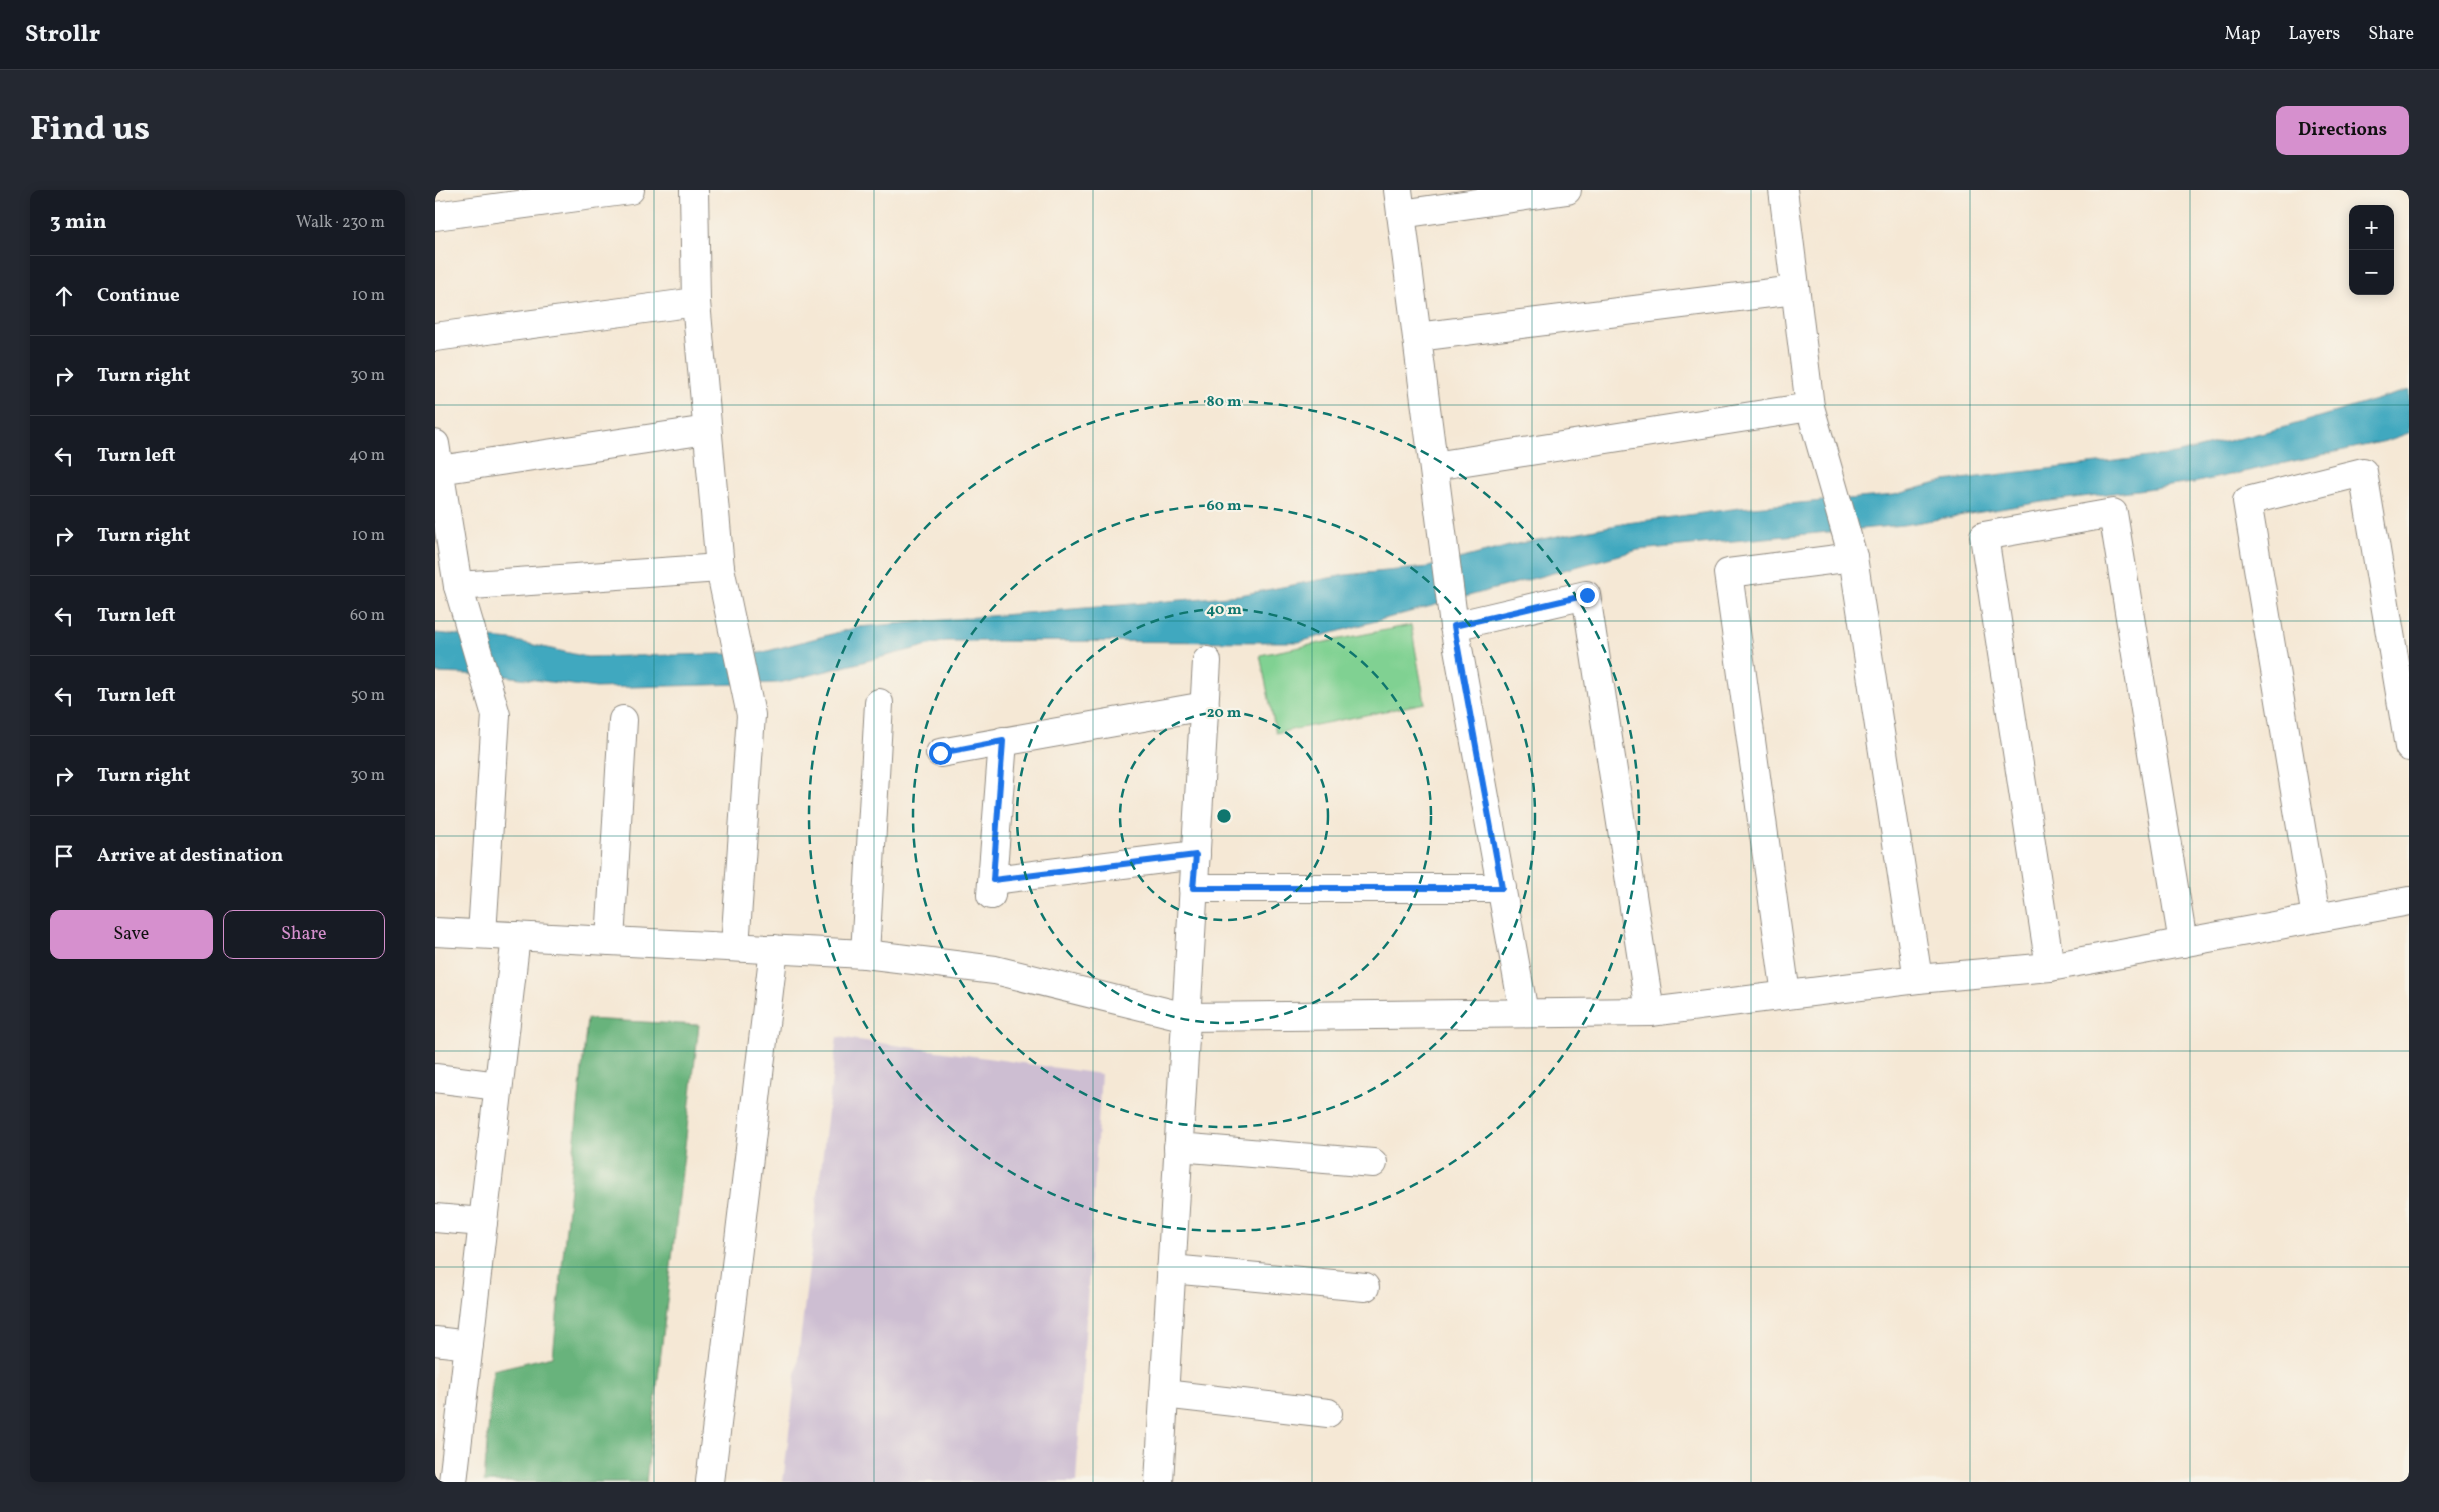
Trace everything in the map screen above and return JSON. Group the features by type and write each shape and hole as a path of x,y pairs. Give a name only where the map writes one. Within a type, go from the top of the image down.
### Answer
{"street":[{"path":"435,216 631,190"},
{"path":"694,190 696,302 720,568 751,715 735,947"},
{"path":"1524,1013 1454,626 1400,202 1567,190"},
{"path":"1783,190 1810,408 1853,557 1918,979"},
{"path":"1417,337 1795,290"},
{"path":"435,337 696,302"},
{"path":"1434,466 1810,408"},
{"path":"482,934 496,715 458,586 437,457 707,430"},
{"path":"2316,918 2247,501 2363,472 2409,747"},
{"path":"2050,967 1984,536 2113,513 2183,943"},
{"path":"1786,996 1728,573 1853,557"},
{"path":"458,586 720,568"},
{"path":"1454,626 1587,595 1651,1012"},
{"path":"1159,1482 1207,661"},
{"path":"865,954 879,703"},
{"path":"940,753 1205,706"},
{"path":"610,941 623,720"},
{"path":"1003,741 992,888 1196,855"},
{"path":"1193,888 1502,888"},
{"path":"435,932 865,954 995,970 1186,1017 1651,1012 1918,979 2050,967 2409,900"},
{"path":"447,1478 469,1345 516,936"},
{"path":"711,1482 774,949"},
{"path":"435,1078 499,1086"},
{"path":"1178,1147 1373,1163"},
{"path":"435,1218 483,1222"},
{"path":"1171,1269 1365,1287"},
{"path":"435,1341 469,1345"},
{"path":"1164,1394 1328,1413"}],"shaded area":[{"path":"837,1037 1101,1074 1076,1482 783,1482"}],"green space":[{"path":"1411,625 1425,703 1276,733 1260,655"},
{"path":"587,1019 699,1025 646,1482 484,1482 493,1370 553,1356"}],"water":[{"path":"2409,390 2409,433 2386,441 2193,483 2042,502 1903,525 1638,550 1299,642 946,641 779,683 596,688 497,675 435,673 435,633 512,640 587,657 760,653 858,627 1240,595 1345,575 1428,567 1521,543 1627,523 1740,508 1894,495 1944,481 2175,454 2289,426"}],"route":[{"path":"940,753 1003,741 993,880 1196,855 1193,888 1502,888 1454,626 1587,595"}]}
